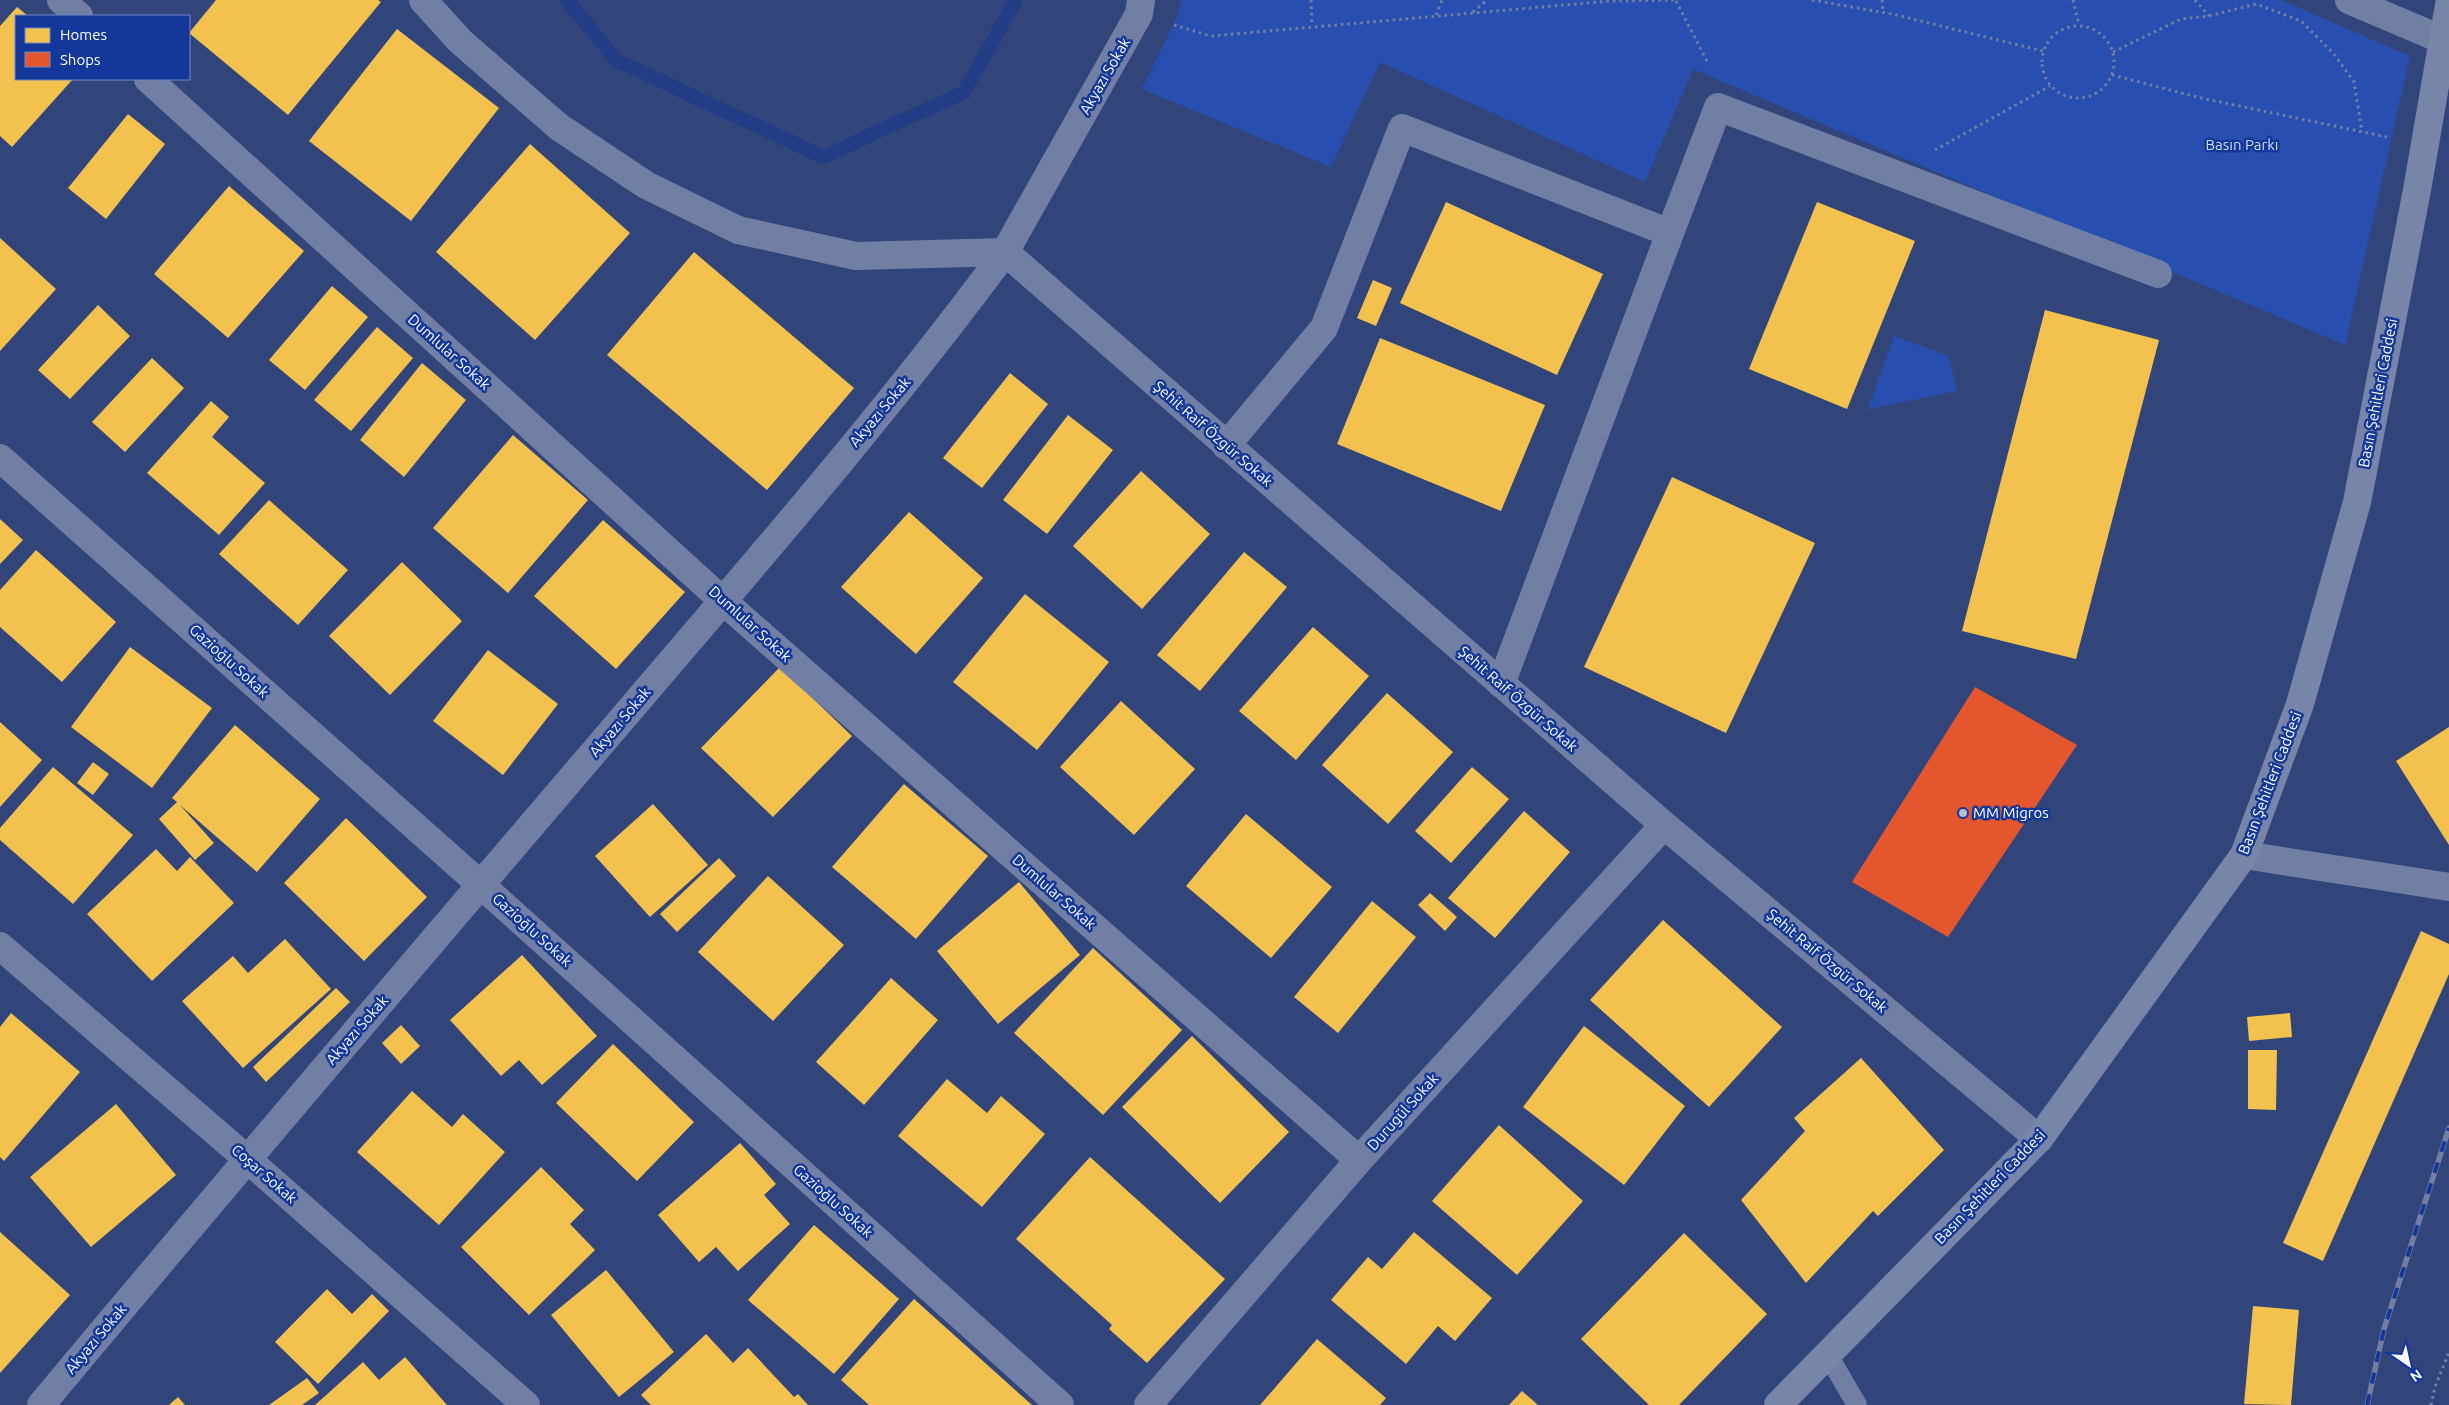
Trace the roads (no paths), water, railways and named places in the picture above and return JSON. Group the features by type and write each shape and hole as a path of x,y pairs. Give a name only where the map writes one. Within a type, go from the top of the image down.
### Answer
{"main road":[{"name":"Basın Şehitleri Caddesi","path":"1778,1405 2039,1138 2244,855 2300,704 2357,502 2425,144 2449,5"}],"street":[{"path":"62,0 78,15"},
{"path":"423,0 460,41 559,127 646,185 738,230 856,256 1005,252"},
{"path":"2349,0 2443,40"},
{"name":"Akyazı Sokak","path":"41,1405 246,1158 723,601 940,341 1005,252 1140,7"},
{"name":"Dumlular Sokak","path":"149,80 723,601 1359,1160"},
{"path":"1501,684 1718,108 2158,274"},
{"path":"1226,446 1324,328 1402,128 1670,233"},
{"name":"Şehit Raif Özgür Sokak","path":"1005,252 1664,825 2039,1138"},
{"name":"Gazioğlu Sokak","path":"0,458 481,885 1060,1405"},
{"name":"Durugül Sokak","path":"1148,1405 1359,1160 1664,825"},
{"path":"2244,855 2449,887"},
{"name":"Coşar Sokak","path":"0,946 246,1158 526,1405"}],"lane":[{"path":"1828,1354 1857,1405"}],"waterway":[{"path":"567,0 616,60 823,157 964,92 1016,0"}],"railway":[{"path":"2367,1405 2384,1329 2449,1128"}],"place":[{"name":"MM Migros","path":"1963,813"}],"park label":[{"name":"Basın Parkı","path":"2242,145"}]}
